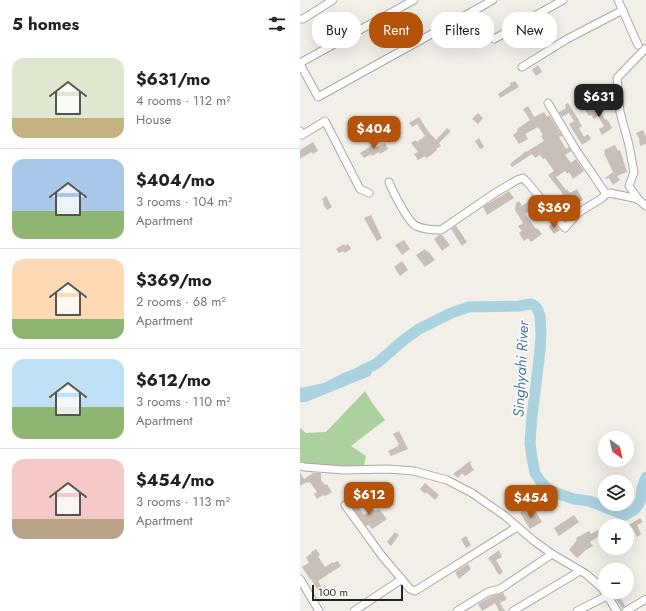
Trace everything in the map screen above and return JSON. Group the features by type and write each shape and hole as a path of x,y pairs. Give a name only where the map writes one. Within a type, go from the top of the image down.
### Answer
{"street":[{"path":"300,19 303,19 333,0"},
{"path":"414,0 300,63 318,97 493,0"},
{"path":"494,39 563,0"},
{"path":"618,0 638,45"},
{"path":"522,67 567,39 622,10"},
{"path":"646,48 617,78 620,112 629,145 634,172 629,186 639,200 646,206"},
{"path":"548,103 576,150 606,194"},
{"path":"301,134 325,121 360,189 369,193"},
{"path":"388,182 412,222 415,225 435,230 441,230 494,193 523,178 565,228 578,214 606,194 610,193 639,200"},
{"path":"300,466 344,470 388,469 414,472 447,480 472,493 505,516 534,541 552,554 586,574 598,584"},
{"path":"345,505 382,556 410,589 416,591 517,527"},
{"path":"457,611 488,592 500,590 552,554"},
{"path":"513,611 580,571"},
{"path":"300,579 319,611"},
{"path":"354,611 402,579"},
{"path":"577,611 601,599"},
{"path":"609,599 617,611"},
{"path":"626,611 646,599"}],"green space":[{"path":"365,391 385,420 351,446 366,456 364,466 339,467 300,463 300,428 306,433 326,432"}],"water":[{"path":"366,364 376,364 370,376 306,402 300,402 300,388 324,383 343,373"}],"building":[{"path":"538,65 542,72 536,76 532,70"},
{"path":"515,81 519,87 500,98 498,94 511,85 510,83"},
{"path":"568,103 582,126 579,128 584,137 588,134 591,139 582,145 569,124 574,121 569,113 562,117 559,112 566,108 565,105"},
{"path":"595,104 612,128 602,135 599,129 604,126 598,116 594,119 591,115 589,116 585,110"},
{"path":"528,106 534,117 544,112 547,117 549,115 562,136 559,137 566,149 569,147 571,151 565,155 571,163 576,159 584,171 573,179 569,172 567,174 565,171 556,177 570,193 577,189 583,200 575,204 578,207 573,211 566,203 557,211 551,204 563,194 548,175 554,171 545,158 543,159 540,155 535,158 532,154 512,167 510,164 526,151 544,141 541,136 543,135 538,127 525,134 528,139 519,144 513,135 518,131 517,129 530,120 523,109"},
{"path":"478,113 483,118 478,124 472,119"},
{"path":"419,117 436,140 447,128 451,131 439,143 441,146 436,149 437,150 430,156 426,158 425,156 418,160 414,154 418,152 411,143 416,140 417,142 425,136 417,124 412,127 409,123"},
{"path":"643,130 646,137 646,144 640,146 640,140 636,133"},
{"path":"479,138 484,147 480,149 475,141"},
{"path":"313,142 318,151 313,154 311,152 300,159 300,150"},
{"path":"385,143 388,149 380,154 379,152 372,156 371,154 364,158 360,153 374,144 376,147"},
{"path":"615,145 618,151 620,150 627,172 617,176 620,180 613,185 609,178 605,178 613,172 604,150"},
{"path":"509,191 514,198 487,215 483,207"},
{"path":"326,196 332,207 327,210 322,199"},
{"path":"533,198 544,210 539,213 535,207 525,214 536,229 537,228 542,234 531,242 528,238 524,241 519,233 522,231 518,226 523,223 515,210 516,203 519,201 522,206"},
{"path":"371,215 382,238 377,241 364,218"},
{"path":"554,223 560,230 554,234 549,227"},
{"path":"456,226 467,242 462,246 451,229"},
{"path":"439,235 442,235 450,245 442,251 434,239"},
{"path":"404,240 410,249 402,255 395,245"},
{"path":"344,244 345,246 348,244 351,249 344,253 343,251 339,253 336,249"},
{"path":"425,249 435,260 425,267 416,255"},
{"path":"402,261 408,270 400,276 394,267"},
{"path":"399,431 408,449 391,456 388,451 399,444 393,434"},
{"path":"470,461 470,464 474,470 465,476 462,473 458,478 453,474"},
{"path":"300,472 304,479 313,473 321,473 321,480 325,485 327,484 332,492 317,499 314,494 317,492 310,482 300,486"},
{"path":"425,483 439,495 435,500 420,489"},
{"path":"354,500 364,515 373,509 375,511 379,509 387,519 372,529 369,525 366,526 349,503"},
{"path":"534,509 542,522 530,529 520,513 524,510 527,514"},
{"path":"574,515 579,522 559,536 554,528"},
{"path":"640,518 643,522 637,525 641,534 637,537 634,532 634,522"},
{"path":"598,530 598,537 590,542 593,546 577,558 569,550 577,540 576,538 589,531 591,534"},
{"path":"395,532 399,535 391,546 387,542"},
{"path":"466,536 471,545 466,548 461,539"},
{"path":"316,549 320,555 318,556 325,567 338,561 341,566 318,581 326,594 322,597 302,567 309,563 306,557"},
{"path":"499,550 502,557 496,560 503,572 499,575 488,558"},
{"path":"468,564 471,569 459,579 455,572"},
{"path":"503,593 507,599 500,603 505,611 499,611 495,603 482,611 478,604 492,596"},
{"path":"615,599 621,599 625,606 622,608"}],"waterway":[{"name":"Singhyahi River","path":"361,371 376,364 419,329 451,313 469,307 519,306 531,304 538,310 540,316 541,333 530,443 535,473 548,489 574,499 589,501 625,515 634,510 638,505 641,499 642,488 646,477"}]}
